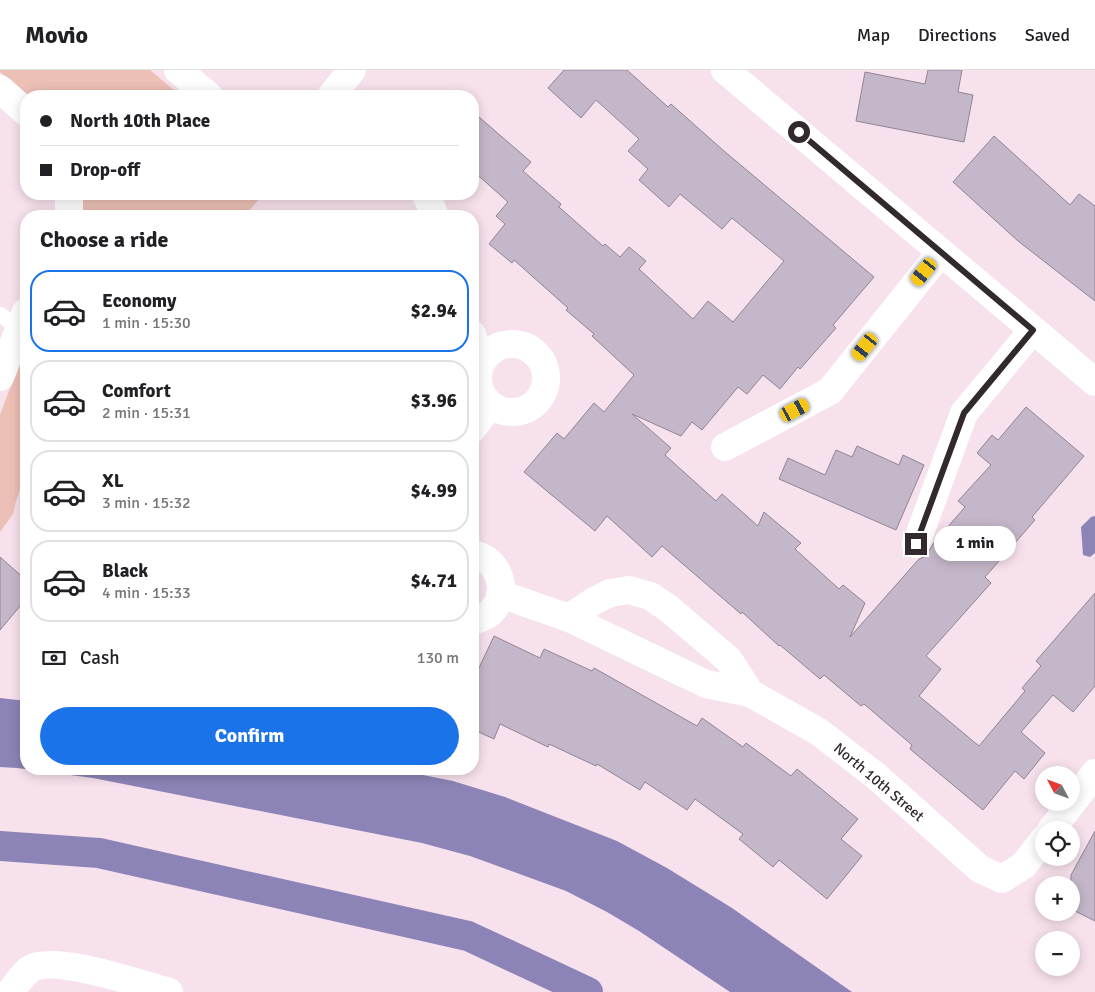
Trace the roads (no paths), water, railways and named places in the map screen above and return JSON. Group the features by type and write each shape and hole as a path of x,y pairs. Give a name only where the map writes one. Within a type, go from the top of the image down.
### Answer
{"street":[{"path":"178,70 202,90"},
{"path":"725,70 1095,382"},
{"path":"0,90 20,107"},
{"path":"725,447 830,391 941,252"},
{"path":"0,377 15,318"},
{"path":"916,544 964,413 1033,330"},
{"path":"479,556 487,559 494,566 499,574 501,584 497,604 491,612 479,619"},
{"name":"North 10th Street","path":"569,618 610,593 629,590 650,596 668,608 728,660 750,693"},
{"name":"North 10th Street","path":"500,594 569,618 706,684 750,693 819,732 876,776 980,869 1002,878 1024,865 1035,851"},
{"path":"1058,821 1095,773"},
{"path":"10,992 31,968 49,965 74,966 169,992"}],"waterway":[{"path":"0,846 99,853 468,936 588,992"}]}
